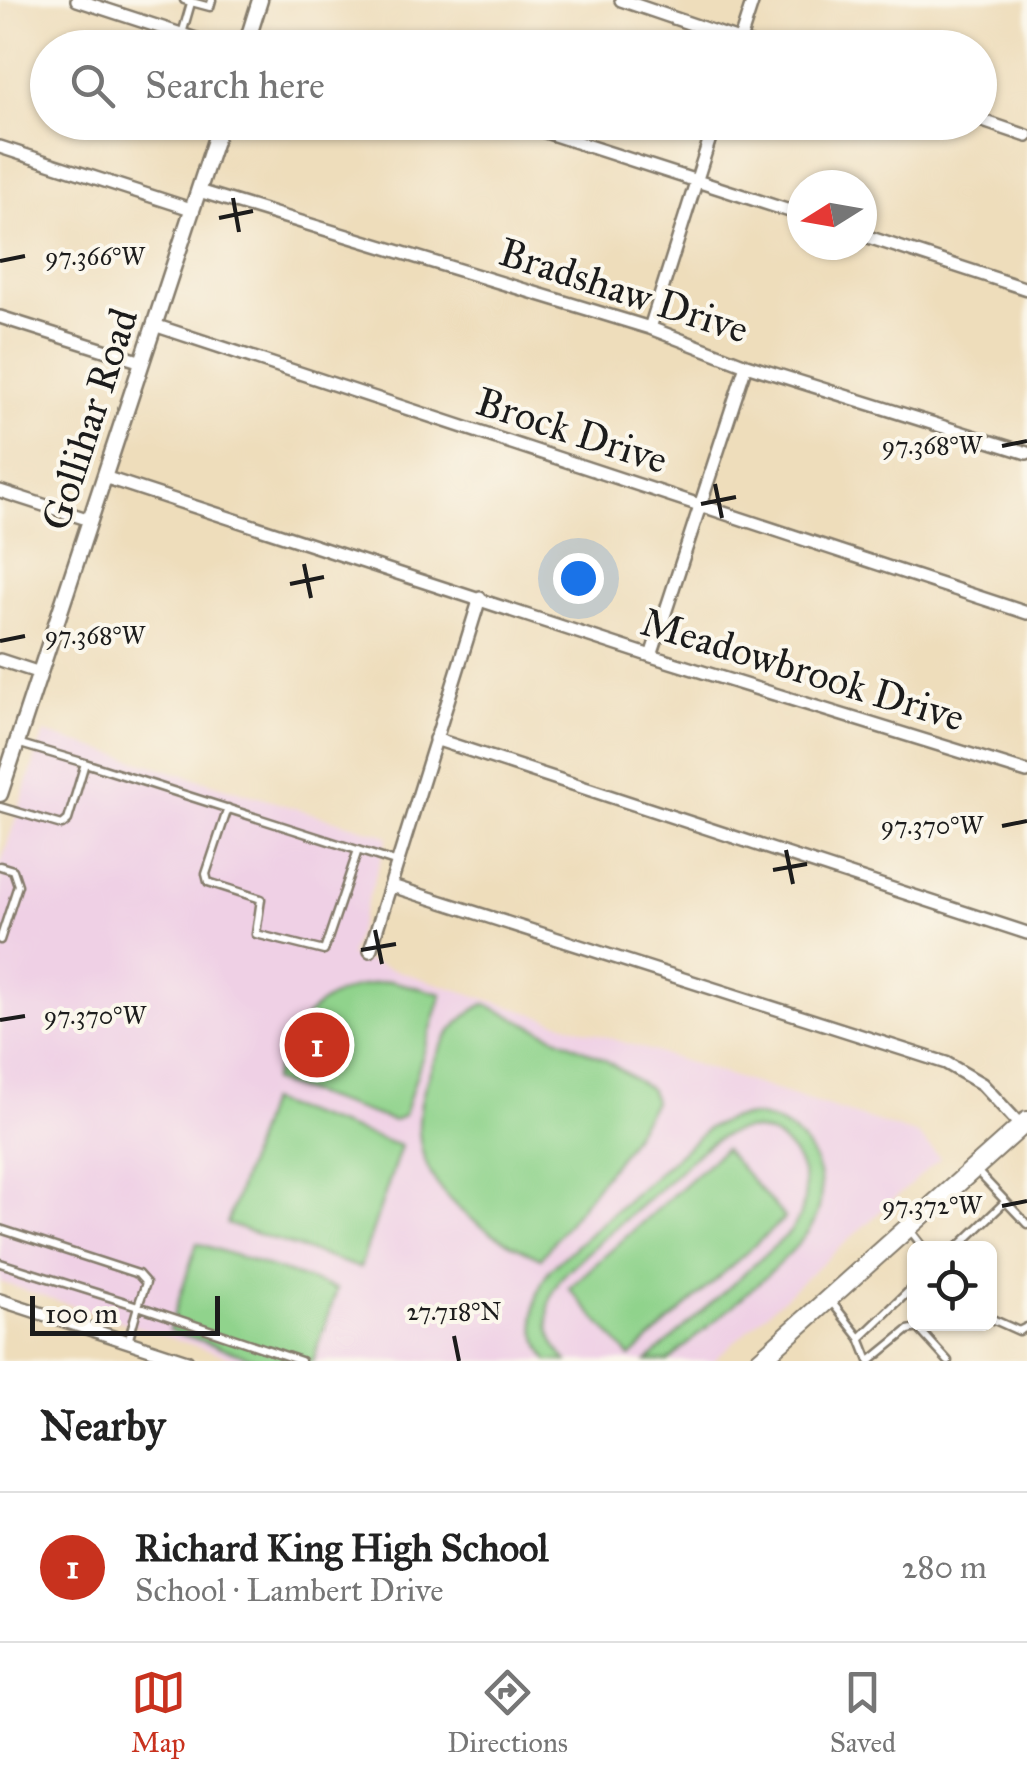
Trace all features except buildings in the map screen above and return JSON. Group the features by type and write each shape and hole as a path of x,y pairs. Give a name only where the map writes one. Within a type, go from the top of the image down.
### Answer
{"main road":[{"path":"764,1359 1025,1126"}],"street":[{"path":"77,0 170,30"},
{"path":"250,30 260,0"},
{"path":"620,0 701,30"},
{"path":"744,30 754,0"},
{"path":"997,126 1027,136"},
{"name":"Gollihar Road","path":"0,794 215,140"},
{"path":"571,140 787,210"},
{"path":"650,328 710,140"},
{"path":"0,147 191,209"},
{"name":"Bradshaw Drive","path":"199,190 650,328 746,365 1027,453"},
{"path":"877,239 1027,289"},
{"path":"0,317 142,362"},
{"name":"Brock Drive","path":"154,325 1027,613"},
{"path":"650,656 746,365"},
{"name":"Meadowbrook Drive","path":"104,477 650,656 1027,772"},
{"path":"0,490 90,520"},
{"path":"370,951 480,598"},
{"path":"0,660 40,673"},
{"path":"435,739 1027,934"},
{"path":"392,886 946,1064 982,1084 1025,1126"},
{"path":"0,1300 187,1361"}],"lane":[{"path":"183,30 188,1 210,7 212,0"},
{"path":"17,743 398,864"},
{"path":"0,807 62,824 68,820 85,763"},
{"path":"228,808 206,874 208,882 261,898 256,934 324,950 358,850"},
{"path":"0,866 13,870 18,886 0,940"},
{"path":"974,1168 1027,1224"},
{"path":"964,1241 1005,1202"},
{"path":"909,1226 919,1241"},
{"path":"0,1229 138,1274 146,1284 128,1342"},
{"path":"0,1263 301,1361"},
{"path":"860,1338 907,1293"},
{"path":"829,1298 860,1338 870,1361 908,1330 918,1328 948,1361"},
{"path":"997,1321 1019,1331 1027,1327"}],"shaded area":[{"path":"44,733 388,836 350,956 918,1135 940,1158 713,1361 242,1361 0,1282 0,866"}],"green space":[{"path":"391,981 442,994 404,1115 394,1121 272,1081 290,1039 314,1009 346,990"},
{"path":"485,1004 604,1059 651,1090 654,1102 624,1150 541,1258 483,1228 460,1210 440,1189 427,1165 420,1139 420,1108 438,1052 457,1024"},
{"path":"268,1101 401,1146 360,1268 227,1224"},
{"path":"752,1116 771,1120 795,1134 816,1165 821,1190 819,1207 803,1239 768,1275 668,1361 647,1361 787,1235 799,1216 803,1175 783,1142 766,1132 746,1130 723,1136 699,1152 561,1278 551,1299 548,1321 554,1342 567,1361 548,1361 537,1338 534,1315 538,1291 550,1269 708,1128 729,1119"},
{"path":"724,1149 785,1218 630,1357 569,1288"},
{"path":"197,1243 337,1289 313,1361 261,1361 169,1330"}],"place":[{"name":"Richard King High School","path":"317,1045"}]}
